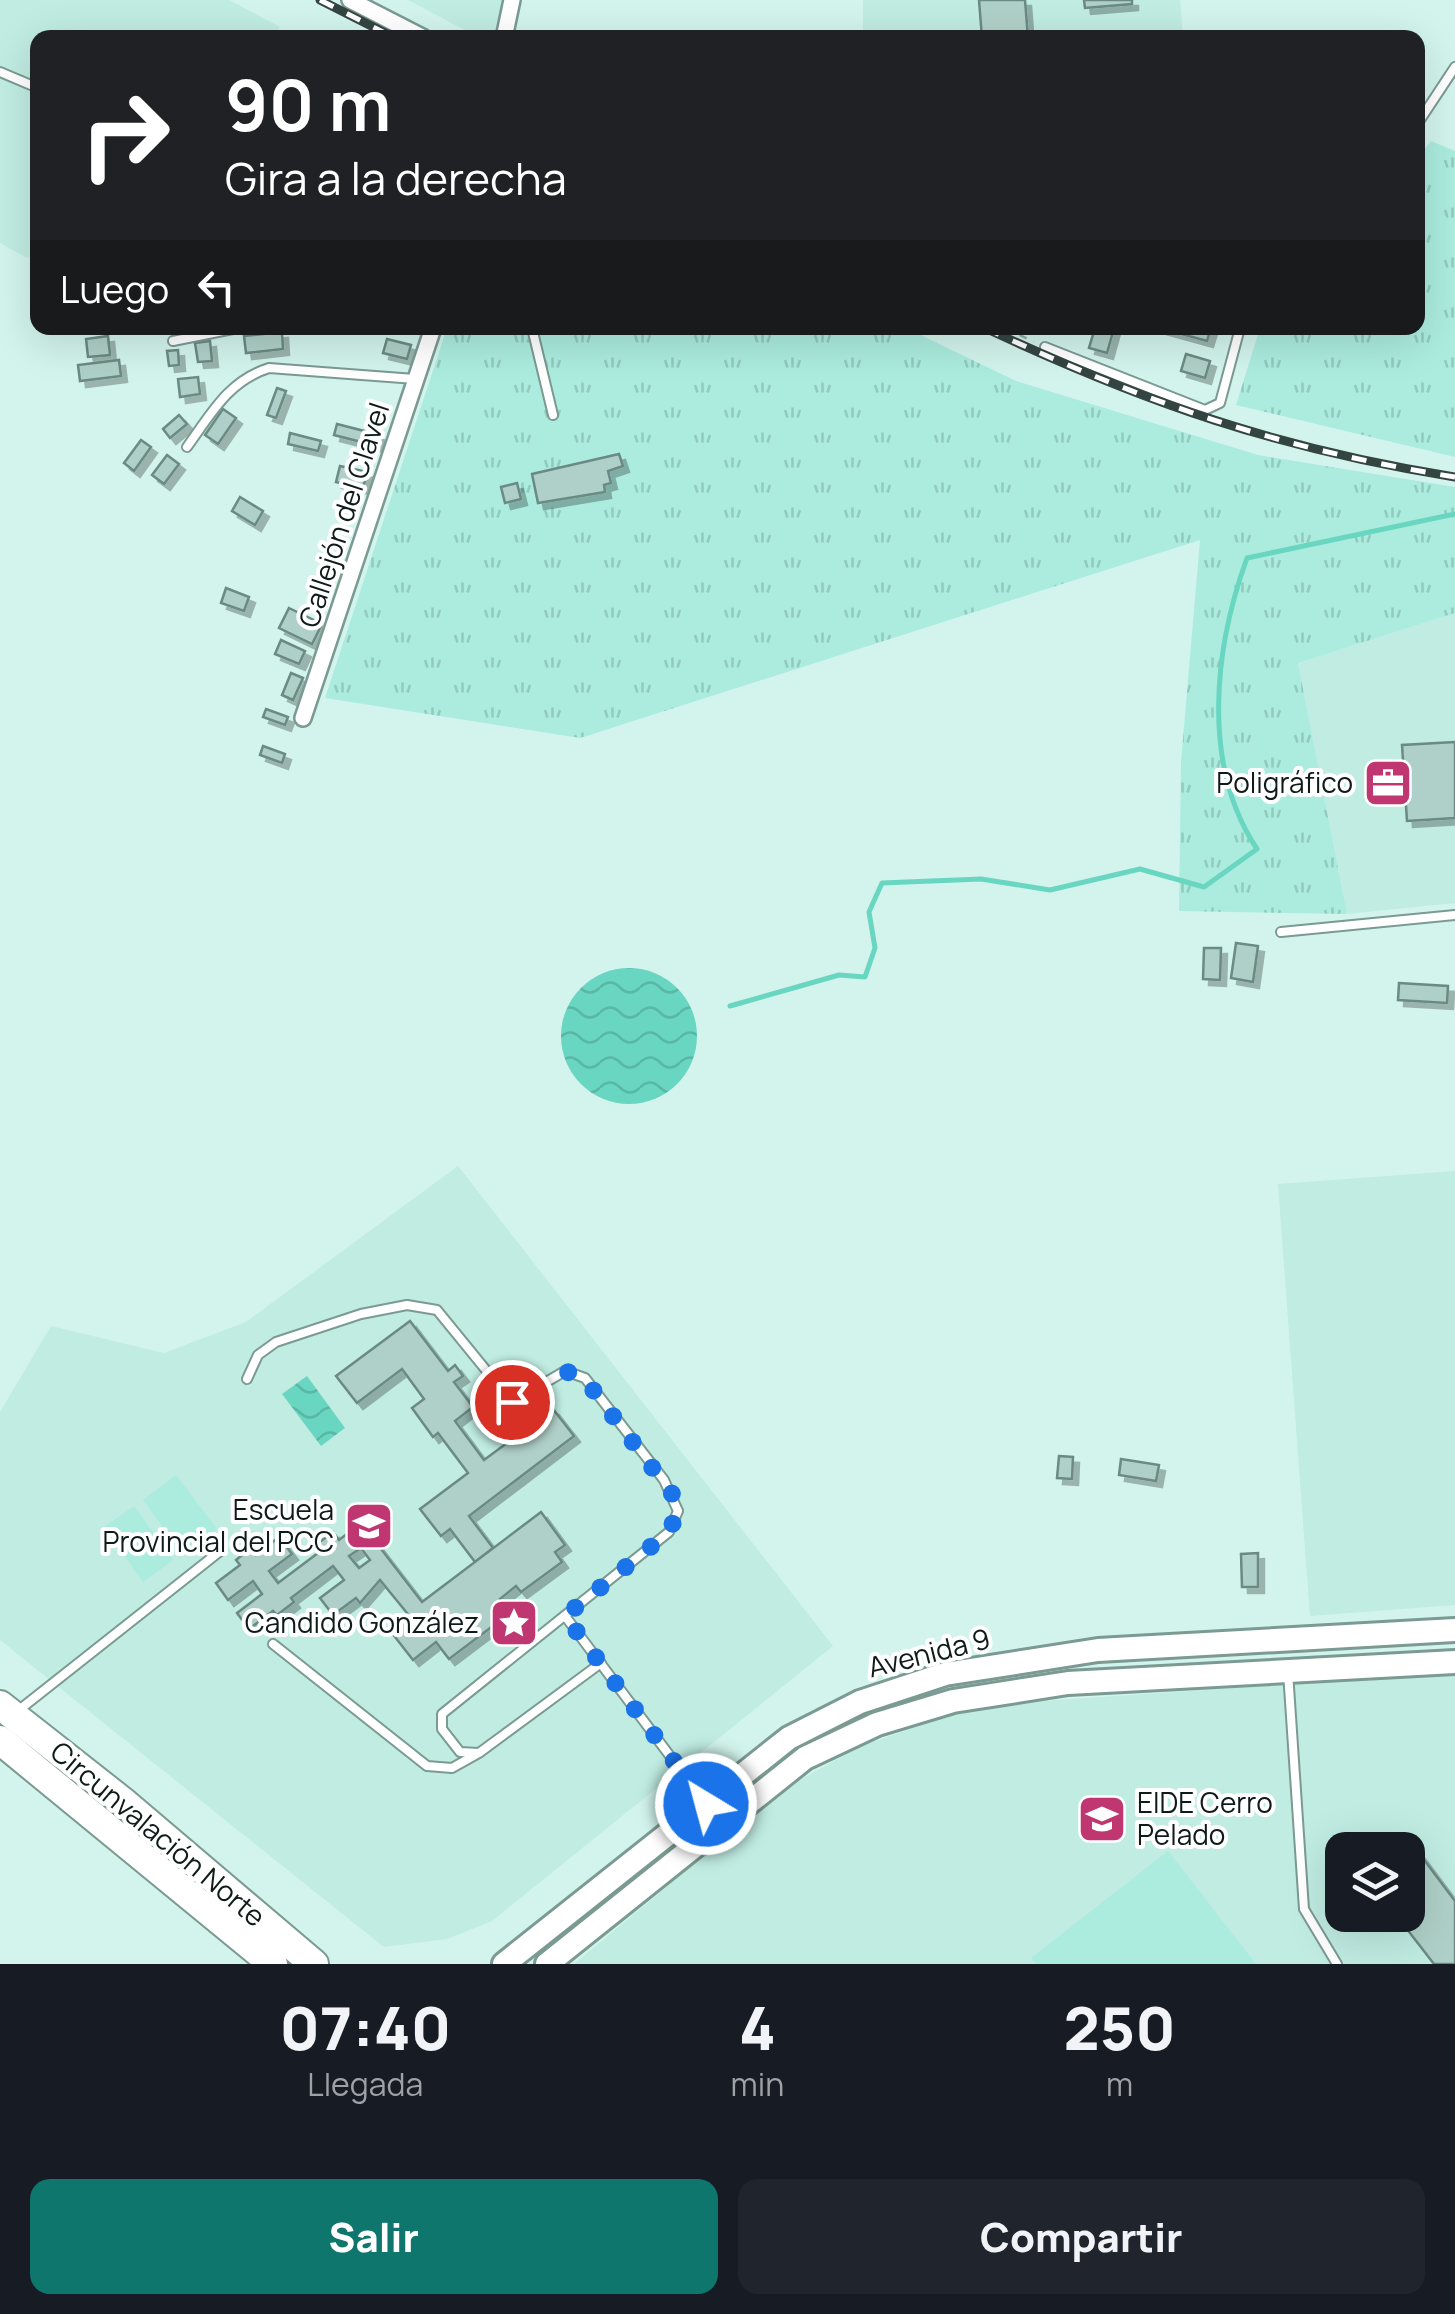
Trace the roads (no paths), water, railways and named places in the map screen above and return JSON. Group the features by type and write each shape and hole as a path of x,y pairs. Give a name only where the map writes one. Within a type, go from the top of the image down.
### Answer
{"highway":[{"name":"Circunvalación Norte","path":"3,1721 273,1964"},
{"name":"Circunvalación Norte","path":"3,1721 122,1801 314,1964"}],"street":[{"path":"350,0 408,30"},
{"path":"506,30 512,0"},
{"name":"Callejón del Clavel","path":"303,718 431,335"},
{"name":"Avenida 9","path":"504,1964 789,1738 860,1702 946,1674 1098,1650 1455,1630"},
{"path":"1286,1640 1288,1672"},
{"name":"Avenida 9","path":"547,1964 805,1758 877,1724 953,1702 1068,1684 1455,1662"},
{"path":"706,1804 722,1824"}],"lane":[{"path":"1425,113 1455,68"},
{"path":"0,72 30,85"},
{"path":"173,342 206,335"},
{"path":"534,335 553,414"},
{"path":"1044,347 1205,410 1220,402 1238,335"},
{"path":"187,447 225,393 252,374 269,368 415,379"},
{"path":"1280,932 1455,915"},
{"path":"246,1379 258,1354 276,1342 361,1314 407,1305 437,1310 512,1402 565,1371 584,1378 664,1480 678,1511 669,1532 442,1714 442,1728 450,1742 460,1752 479,1753"},
{"path":"3,1721 219,1552"},
{"path":"565,1616 706,1804"},
{"path":"272,1644 427,1766 452,1768 479,1753 601,1664"},
{"path":"1288,1672 1304,1909 1337,1964"}],"water":[{"path":"629,968 655,973 677,988 692,1010 697,1036 692,1062 677,1084 655,1099 629,1104 603,1099 581,1084 566,1062 561,1036 566,1010 581,988 603,973"},
{"path":"307,1376 345,1428 321,1446 282,1394"}],"waterway":[{"path":"730,1006 839,975 865,977 875,948 869,912 882,883 981,879 1050,890 1140,869 1204,887 1257,849 1239,816 1227,781 1219,706 1227,630 1247,558 1455,514"}],"railway":[{"path":"320,0 379,30"},
{"path":"1000,335 1102,379 1214,420 1330,452 1455,477"}],"place":[{"name":"Poligráfico","path":"1388,783"},
{"name":"Escuela Provincial del PCC","path":"369,1526"},
{"name":"Candido González","path":"514,1623"},
{"name":"EIDE Cerro Pelado","path":"1102,1819"}]}
